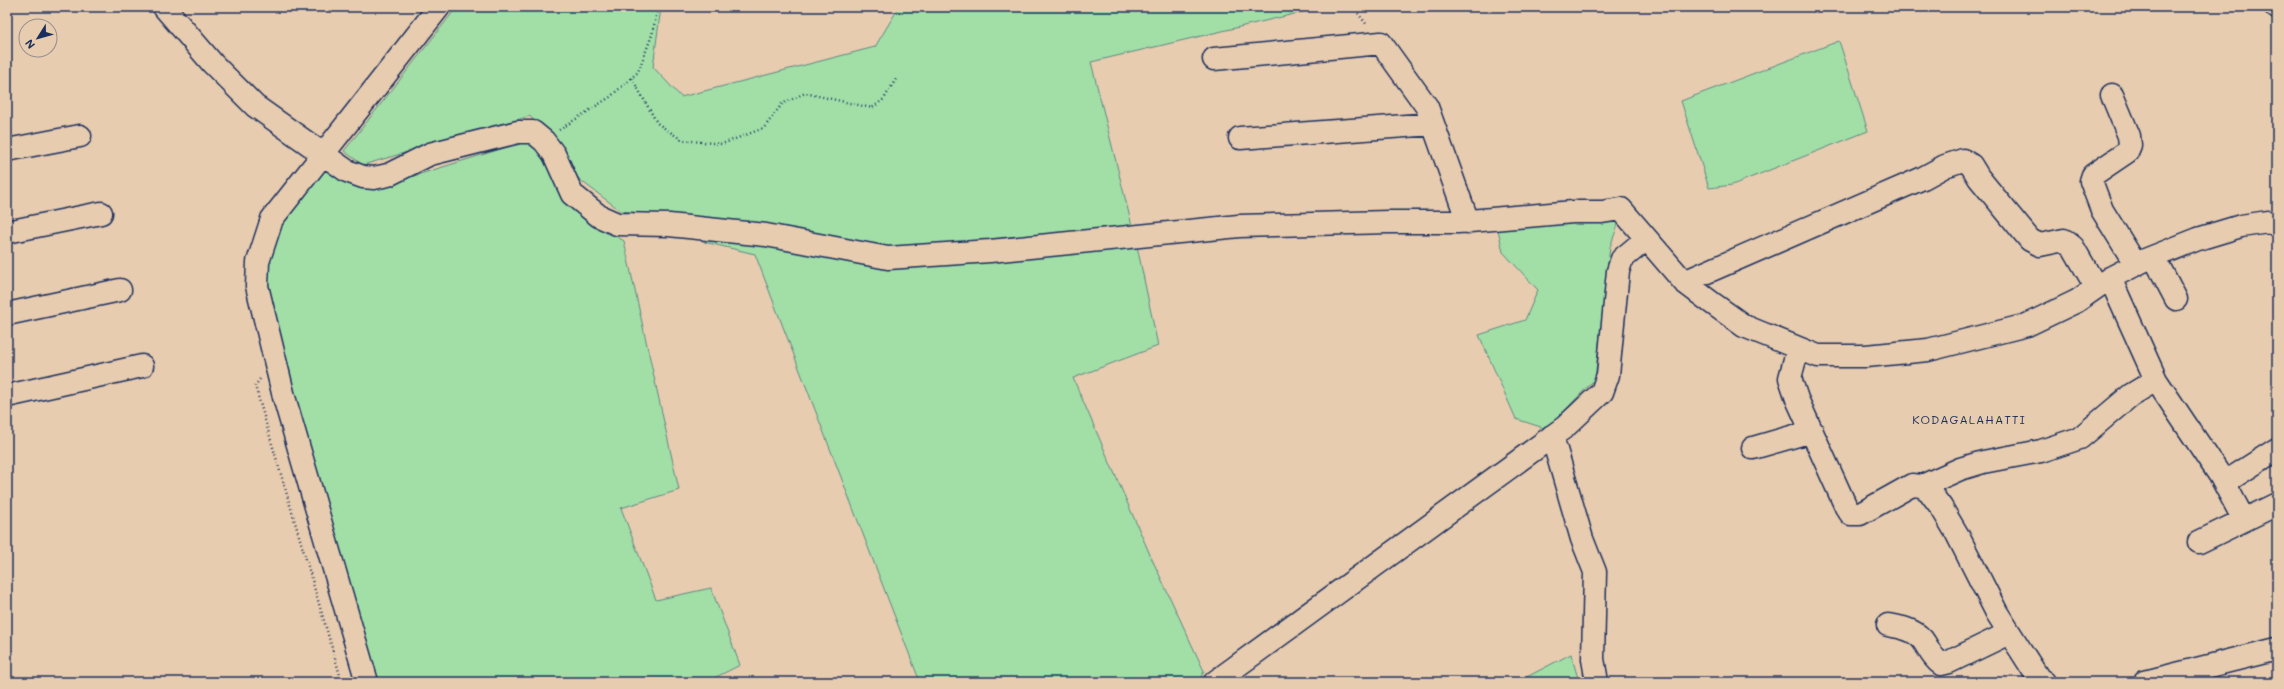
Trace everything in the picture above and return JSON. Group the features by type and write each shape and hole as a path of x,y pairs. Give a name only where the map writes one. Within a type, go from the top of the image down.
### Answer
{"street":[{"path":"164,7 213,64 255,106 356,175 374,178 388,175 430,154 518,132 533,132 544,141 554,154 572,194 599,216 617,224 669,225 766,235 888,258 990,251 1239,226 1468,222 1621,209 1684,282 1744,326 1818,356 1866,356 1928,350 2027,325 2078,301 2103,283 2145,261 2198,239 2241,226 2268,222 2277,225"},
{"path":"367,682 284,397 257,286 258,262 272,219 439,7"},
{"path":"1214,59 1381,43 1427,107 1468,222"},
{"path":"2112,95 2129,136 2130,145 2127,152 2093,175 2091,181 2102,210 2176,299"},
{"path":"1240,138 1433,124"},
{"path":"7,150 80,136"},
{"path":"1684,282 1923,178 1945,166 1963,160 1971,165 1979,178 2030,240 2040,245 2064,240 2073,247 2103,283 2156,380 2221,477 2244,520"},
{"path":"7,232 101,213"},
{"path":"1215,682 1565,427 1602,392 1608,375 1618,270 1622,259 1646,239"},
{"path":"7,314 120,290"},
{"path":"1798,348 1790,378 1846,507 1852,514 1860,514 1912,485 1922,486 1960,469 2017,454 2041,451 2080,438 2131,395 2156,380"},
{"path":"7,396 142,366"},
{"path":"1753,448 1812,431"},
{"path":"1552,436 1582,539 1595,572 1593,659 1597,682"},
{"path":"2221,477 2232,478 2277,449"},
{"path":"1922,486 1929,491 1957,534 2009,633 2040,679 2044,682"},
{"path":"2199,542 2277,504"},
{"path":"1888,625 1902,627 1915,633 1922,639 1933,658 1937,682"},
{"path":"1933,658 1941,664 1949,662 2009,633"},
{"path":"2145,682 2277,649"}],"path":[{"path":"544,141 573,119 610,97 638,72 652,35 658,7"},
{"path":"632,78 657,123 682,140 722,144 764,128 782,104 805,93 872,108 884,98 896,80"},
{"path":"275,359 255,386 342,682"}],"green space":[{"path":"457,7 661,7 653,67 681,97 875,47 899,7 1324,7 1091,62 1137,246 1158,346 1073,378 1151,557 1204,671 1199,682 920,682 755,254 704,242 709,221 621,211 580,180 530,116 363,165 344,151"},
{"path":"1839,41 1868,131 1732,185 1709,188 1681,101"},
{"path":"530,140 547,166 569,207 624,241 679,490 621,508 656,600 711,588 740,665 706,682 374,682 297,415 262,260 287,205 326,164 366,187 404,179"},
{"path":"1590,216 1619,222 1610,247 1595,379 1547,429 1516,419 1479,335 1525,320 1538,290 1503,252 1498,229"},
{"path":"1571,654 1579,682 1517,682"}],"district":[{"name":"KODAGALAHATTI","path":"1969,419"}]}
